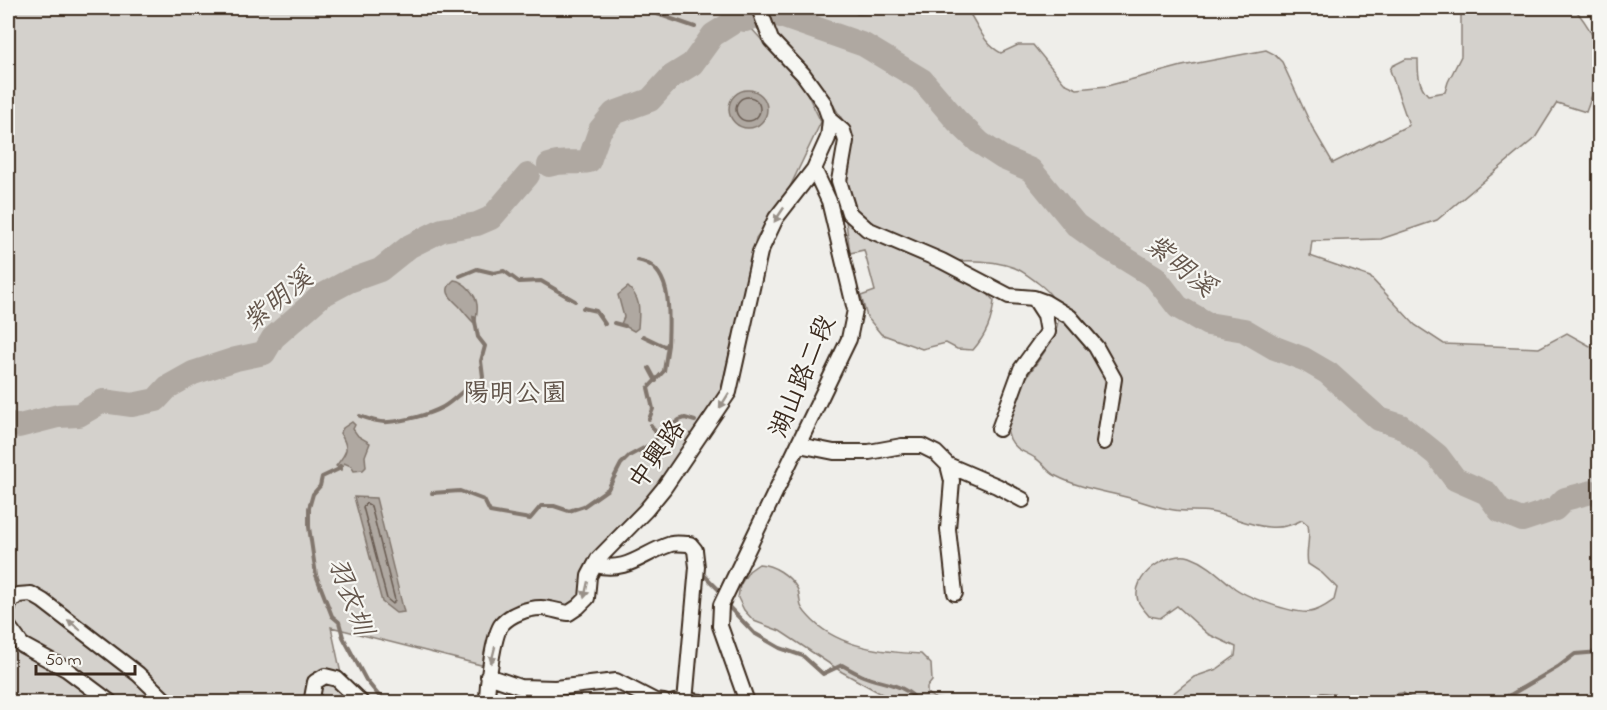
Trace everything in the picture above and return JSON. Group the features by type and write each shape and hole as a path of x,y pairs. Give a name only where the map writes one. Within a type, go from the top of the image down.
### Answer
{"street":[{"path":"759,8 771,40 803,74 824,103 830,120 828,138 814,169"},
{"path":"830,120 843,131 846,141 839,180 849,213 867,229 942,261 1009,296 1034,298 1070,317 1096,347 1114,380 1104,442"},
{"name":"湖山路二段","path":"747,702 720,626 721,605 849,339 855,310 829,201 814,169"},
{"name":"中興路","path":"487,702 488,676 501,625 527,610 542,608 569,612 587,598 589,576 595,565 664,488 729,392 760,252 776,218 814,169"},
{"path":"999,429 1021,369 1048,332 1045,315 1034,298"},
{"path":"799,445 834,452 869,452 902,446 922,446 936,453 948,465 998,486 1023,500"},
{"path":"948,465 952,481 948,529 955,592"},
{"path":"595,565 608,568 628,565 672,544 690,544 695,550 696,567 681,702 701,702"},
{"path":"8,608 9,603 18,595 31,594 43,601 138,674 167,702"},
{"path":"8,626 22,645 66,669 110,702"},
{"path":"315,702 312,699 315,682 325,676 338,679 361,702"},
{"path":"488,676 520,687 555,688 616,681 655,701 664,702"}],"green space":[{"name":"陽明公園","path":"8,8 749,8 751,28 804,87 821,122 787,193 756,238 720,394 648,501 591,556 585,569 582,593 575,604 562,608 507,614 485,666 331,627 347,702 8,702"},
{"path":"765,8 850,8 857,14 908,11 915,8 966,8 985,39 995,49 1001,53 1018,45 1033,45 1064,83 1077,89 1107,86 1182,66 1266,50 1282,62 1312,127 1333,163 1409,125 1390,70 1392,66 1406,59 1418,59 1419,78 1428,95 1445,92 1461,56 1461,8 1574,8 1592,34 1599,58 1596,82 1586,112 1557,103 1535,138 1437,220 1381,239 1312,241 1310,256 1370,277 1415,325 1444,344 1539,348 1567,333 1599,351 1599,702 1162,702 1194,677 1217,669 1235,656 1236,647 1208,634 1177,606 1160,618 1149,616 1138,601 1137,592 1145,574 1171,557 1190,557 1207,566 1238,590 1270,604 1302,612 1323,608 1334,600 1337,588 1322,573 1308,564 1308,525 1302,520 1290,525 1267,527 1210,512 1163,508 1065,480 1015,446 1010,439 1007,419 1014,399 1052,339 1058,320 1055,301 1038,283 1018,269 994,262 957,261 952,272 987,293 994,301 988,327 973,350 957,349 946,343 922,349 881,334 867,317 861,296 875,291 864,250 850,253 846,222 847,194 844,180 845,124 827,95 774,34"},
{"path":"759,564 776,569 794,583 803,610 824,630 864,647 921,654 931,664 932,681 927,687 927,693 936,699 962,702 896,702 842,672 780,631 754,621 744,610 738,598 740,585 749,571"}],"water":[{"path":"748,90 761,96 767,109 761,122 748,128 735,122 729,109 735,96"},
{"path":"454,280 465,285 476,301 476,320 473,322 449,294 448,288"},
{"path":"628,287 636,296 639,306 638,328 634,331 621,324 624,317 618,295"},
{"path":"352,422 355,425 353,429 358,436 370,443 365,456 366,467 363,470 354,471 351,466 344,463 341,470 336,466 345,454 346,447 340,433"},
{"path":"354,497 376,498 404,612 396,613 382,602"}],"waterway":[{"path":"640,8 695,27"},
{"name":"紫明溪","path":"772,13 864,45 922,80 957,121 980,143 1003,158 1031,170 1076,225 1155,277 1178,307 1208,324 1244,330 1275,348 1304,359 1328,373 1379,419 1401,426 1437,455 1455,479 1487,493 1500,511 1522,520 1555,509 1565,499 1592,492 1600,494"},
{"name":"紫明溪","path":"745,20 754,17"},
{"name":"紫明溪","path":"549,165 589,161 600,130 614,113 650,100 671,77 692,64 713,35 732,23"},
{"name":"紫明溪","path":"8,423 19,426 58,416 79,415 103,401 132,405 156,400 168,387 193,373 236,359 264,353 273,338 321,296 349,281 380,270 410,246 442,230 477,224 491,218 528,175"},
{"path":"637,260 649,264 658,272 663,282 667,294 668,345"},
{"path":"460,276 477,269 494,273 504,271 519,282 541,281 575,301"},
{"path":"583,308 596,311 605,324"},
{"path":"360,416 385,422 409,419 443,407 473,384 479,387 483,377 481,361 485,346 478,337 474,317"},
{"path":"614,323 625,326"},
{"path":"643,336 664,346 668,345 664,371 648,388 653,409 649,419"},
{"path":"649,368 656,381"},
{"path":"432,493 460,491 484,500 490,512 530,519 541,506 554,506 569,511 584,506 608,489 621,464 629,456 655,442 658,436 679,420 685,418 695,421"},
{"path":"651,425 658,436"},
{"name":"羽衣圳","path":"340,466 339,469 322,477 309,508 309,527 316,575 332,616 339,622 343,637 366,680 384,702"},
{"path":"700,571 718,589"},
{"path":"729,607 754,633 780,648 803,656 823,674 842,665 863,676 907,691 918,702"},
{"path":"1491,702 1512,694 1558,667 1575,654 1600,652"},
{"path":"1299,702 1321,694 1355,700 1379,699 1403,694 1414,702"}]}
